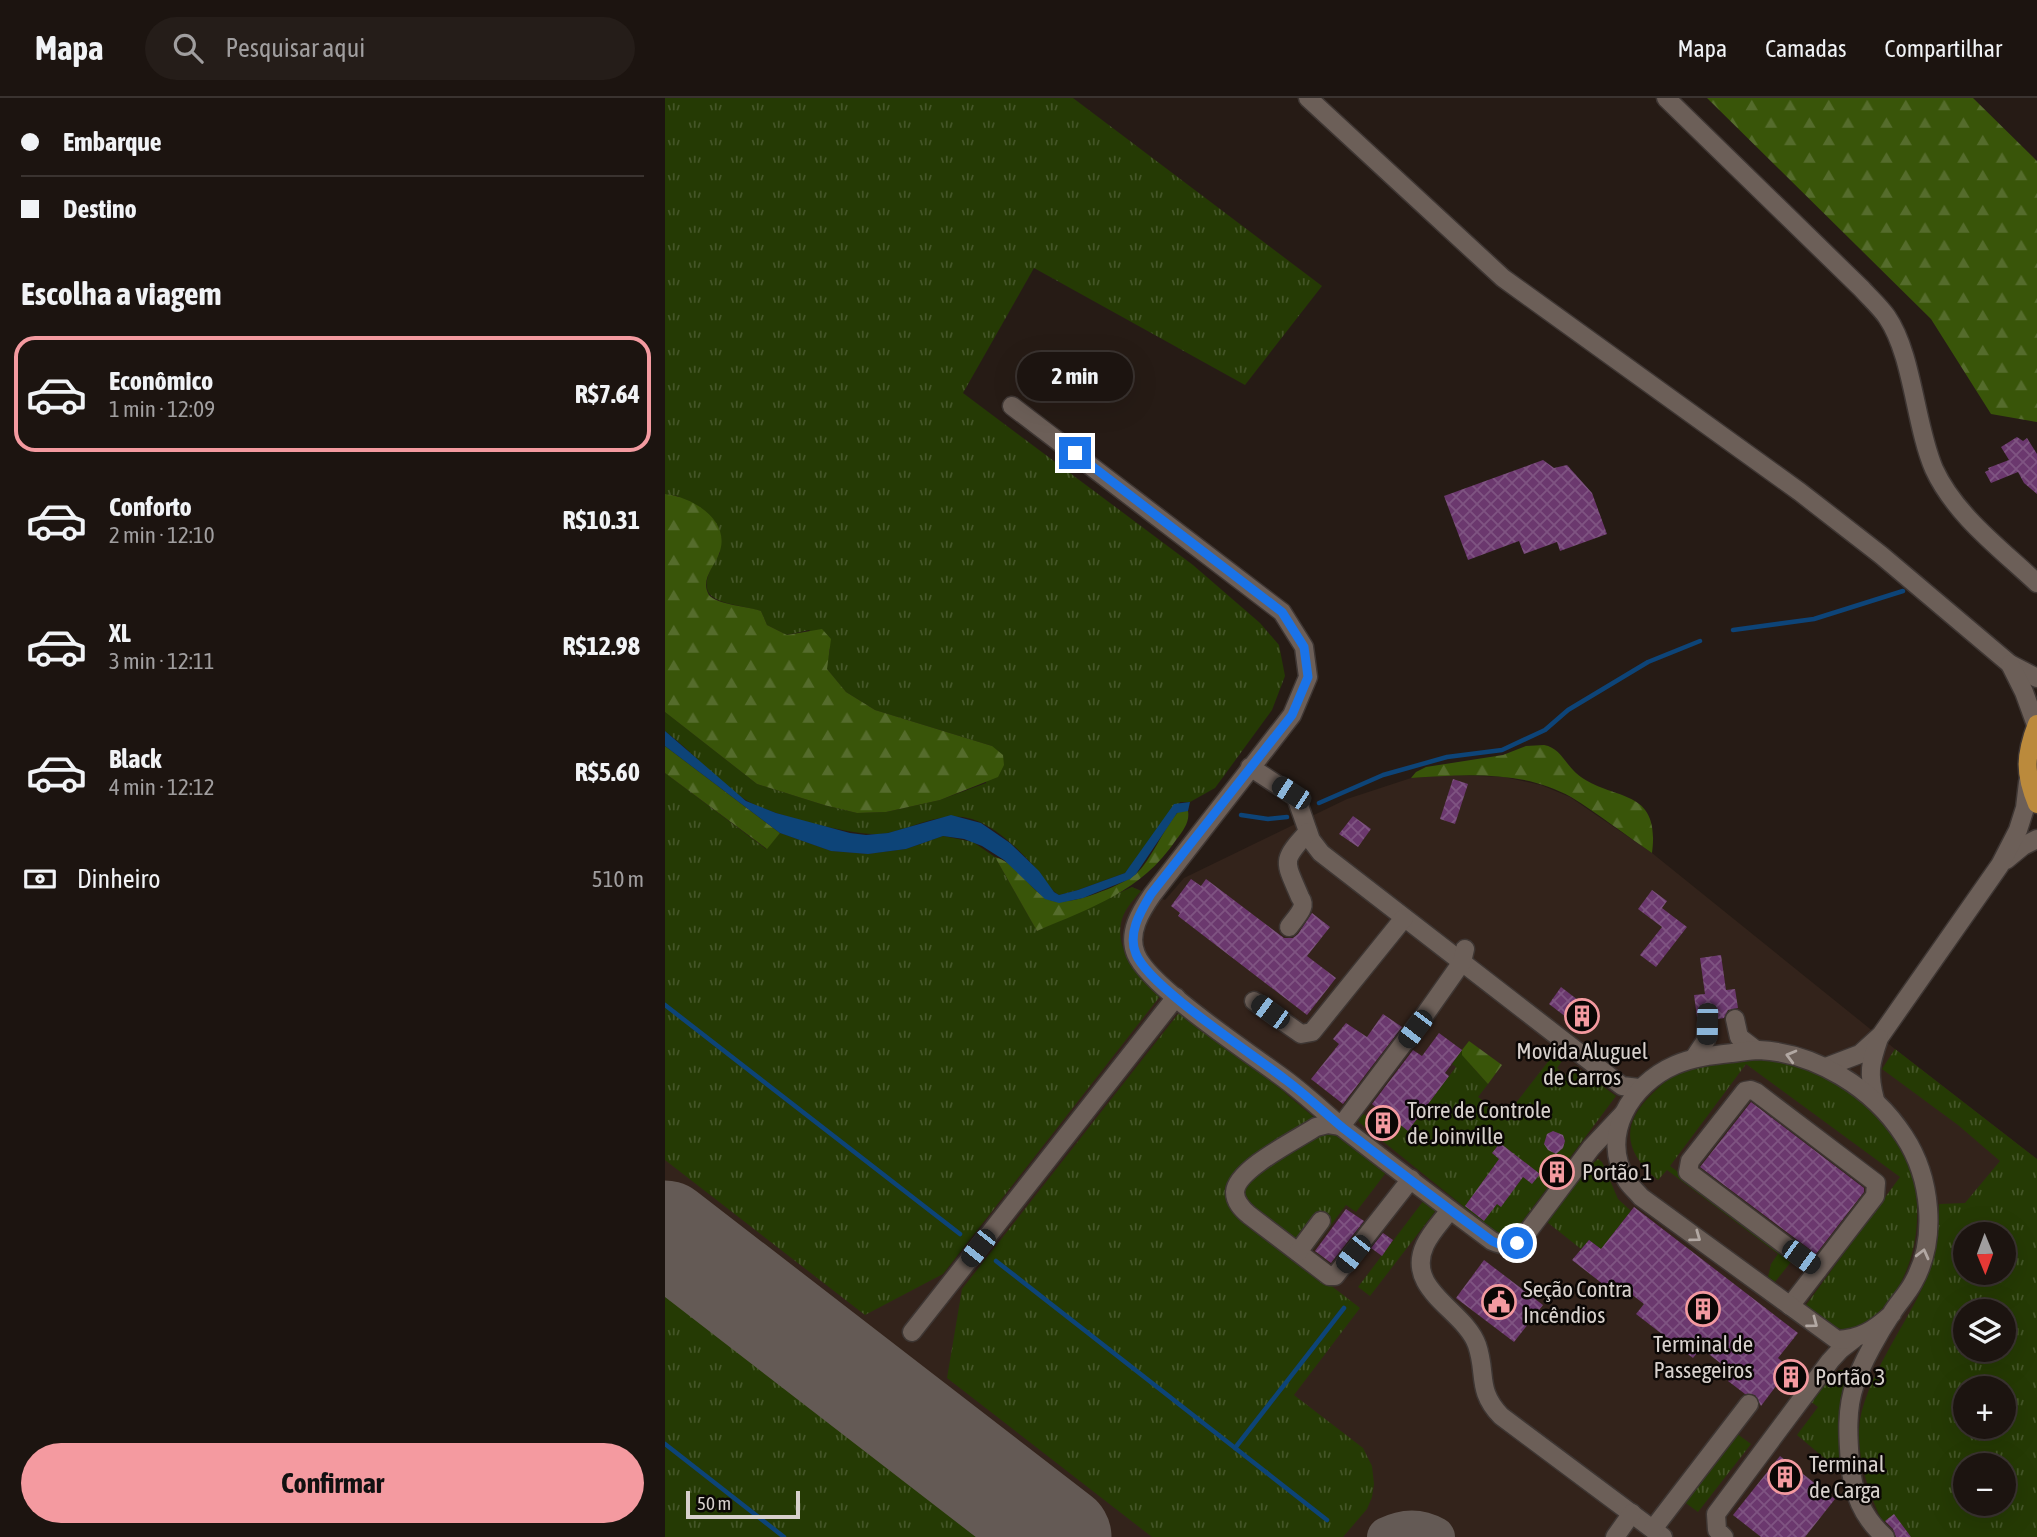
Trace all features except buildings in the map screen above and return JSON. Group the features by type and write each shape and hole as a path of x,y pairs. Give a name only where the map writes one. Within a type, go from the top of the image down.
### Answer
{"main road":[{"path":"2037,724 2027,755 2028,782 2037,804"}],"street":[{"path":"1308,98 1503,278 1841,523 2010,664 2037,678"},
{"path":"1666,98 1887,316 1899,342 1935,469 1966,516 2037,583"},
{"path":"1012,406 1282,612 1304,647 1308,677 1292,715 1151,894 1138,916 1134,951 1143,967 1176,997 1289,1082 1341,1126 1450,1210 1501,1245 1517,1243 1625,1109"},
{"path":"2010,664 2037,724"},
{"path":"1251,767 1296,797 1308,832 1321,853 1404,918 1464,955 1548,1039 1631,1087"},
{"path":"1875,1100 1869,1077 1872,1057 1881,1035 2000,864 2018,830 2025,808 2028,782"},
{"path":"1289,927 1302,908 1302,901 1288,872 1287,860 1291,850 1308,832"},
{"path":"2000,864 2037,839"},
{"path":"1254,1001 1301,1034 1312,1032 1404,918"},
{"path":"1341,1126 1464,955"},
{"path":"912,1332 1176,997"},
{"path":"1735,1019 1739,1037 1756,1050"},
{"path":"1694,1058 1706,1040 1707,1024"},
{"path":"1826,1067 1860,1054 1881,1035"},
{"path":"1854,1339 1837,1340 1641,1197 1627,1181 1617,1148 1619,1127 1631,1087 1694,1058 1756,1050 1791,1056 1826,1067 1875,1100 1906,1138 1929,1205 1929,1226 1921,1265 1914,1283 1892,1314 1855,1382 1849,1406 1851,1476 1867,1520 1885,1537"},
{"path":"1790,1306 1818,1270 1875,1196 1876,1183 1756,1092 1745,1091 1690,1161 1688,1172 1818,1270"},
{"path":"1341,1126 1328,1124 1316,1127 1250,1169 1236,1187 1235,1195 1239,1205 1248,1215 1329,1276 1337,1275 1411,1180"},
{"path":"1929,1205 1937,1187"},
{"path":"1450,1210 1426,1243 1421,1259 1423,1274 1428,1288 1471,1332 1477,1346 1485,1394 1492,1406 1501,1416 1658,1533 1749,1405"},
{"path":"1298,1252 1321,1221"},
{"path":"1724,1537 1717,1530 1716,1514 1830,1361 1840,1349 1873,1331 1892,1314"},
{"path":"1615,1537 1632,1513"}],"shaded area":[{"path":"665,773 766,849 780,833 831,851 995,857 1037,931 1132,887 1165,900 1184,878 1347,799 1411,778 1453,775 1504,777 1541,785 1570,797 1652,853 1895,1049 2037,1159 2037,1537 665,1537"}],"green space":[{"path":"665,98 1073,98 1322,286 1245,385 1034,268 963,393 1193,565 1260,623 1279,645 1285,676 1272,710 1215,788 1190,802 1180,802 1125,873 1059,895 1008,841 991,828 972,819 948,817 891,832 867,834 831,828 772,812 746,800 665,731 665,712 757,784 857,813 886,812 940,800 986,783 992,746 875,710 846,692 826,668 830,649 809,630 787,635 767,625 761,611 722,602 708,591 710,570 720,553 678,496 665,494"},
{"path":"1707,98 1973,98 2037,161 2037,422 1991,414 1931,319"},
{"path":"665,494 698,506 715,521 720,531 722,542 719,554 706,584 709,595 725,603 761,611 767,625 787,635 822,629 831,639 827,669 846,692 875,710 992,746 1003,755 1004,765 998,777 940,800 886,812 857,813 757,784 665,712"},
{"path":"1544,745 1558,752 1576,773 1589,782 1641,805 1649,816 1653,831 1652,853 1571,797 1534,782 1473,775 1411,778 1426,767 1503,755 1526,746"},
{"path":"665,746 780,833 767,849 665,773"},
{"path":"665,773 766,849 780,833 831,851 868,854 906,849 943,836 973,842 995,857 1037,931 1132,887 1141,891 1123,915 1121,942 1130,962 1161,995 943,1274 865,1315 665,1160"},
{"path":"1179,811 1188,811 1185,826 1162,858 1147,873 1114,896 1037,931 995,857 1011,865 1035,890 1050,900 1058,902 1081,898 1108,889 1136,874"},
{"path":"1182,1009 1289,1088 1285,1093 1316,1119 1246,1167 1241,1216 1360,1308 1294,1395 1363,1448 1372,1466 1372,1497 1367,1509 1343,1537 1152,1537 947,1378 962,1289"},
{"path":"1469,1041 1502,1065 1488,1084 1462,1055 1462,1050"},
{"path":"1895,1049 2037,1159 2037,1537 1906,1537 1909,1534 1894,1515 1883,1523 1862,1466 1859,1430 1862,1411 1877,1371 1929,1273 1937,1239 1939,1204 1965,1203 2000,1161 1958,1125 1882,1069"},
{"path":"1462,1050 1470,1064 1488,1084 1478,1097 1505,1117 1554,1054 1562,1061 1557,1068 1567,1076 1575,1066 1616,1096 1512,1235 1502,1235 1493,1230 1356,1117 1356,1109 1368,1117 1376,1107 1408,1130 1456,1067 1452,1064"},
{"path":"1741,1059 1769,1059 1826,1078 1871,1108 1901,1143 1914,1181 1916,1233 1904,1276 1893,1296 1875,1316 1859,1328 1841,1329 1806,1305 1900,1177 1746,1064 1670,1166 1794,1258 1775,1282 1768,1277 1771,1264 1778,1254 1667,1170 1658,1180 1638,1159 1633,1149 1630,1138 1635,1117 1642,1105 1664,1083 1677,1073 1693,1067"},
{"path":"1327,1131 1345,1139 1388,1170 1356,1212 1346,1205 1311,1252 1243,1199 1245,1182 1317,1133"},
{"path":"1598,1159 1602,1162 1618,1199 1631,1211 1601,1249 1589,1240 1581,1249 1547,1222 1586,1169"},
{"path":"1424,1200 1437,1209 1370,1296 1358,1287"},
{"path":"665,1293 980,1537 665,1537"},
{"path":"1839,1370 1846,1374 1839,1439 1842,1473 1797,1435 1818,1407 1810,1401"},
{"path":"1736,1433 1751,1444 1698,1512 1683,1501"}],"water":[{"path":"665,731 746,801 776,813 866,835 888,833 951,815 981,823 1010,843 1059,895 1125,873 1174,804 1190,802 1188,811 1177,813 1130,879 1083,898 1059,903 1045,899 1004,860 982,846 964,839 943,836 906,849 868,854 831,851 780,833 665,746"}],"waterway":[{"path":"1733,630 1814,619 1903,591"},
{"path":"1319,803 1383,775 1447,757 1502,750 1545,730 1568,710 1648,662 1700,641"},
{"path":"1241,815 1268,819 1287,817"},
{"path":"665,1005 960,1234"},
{"path":"996,1261 1327,1520"},
{"path":"1235,1448 1344,1308"},
{"path":"665,1444 784,1537"}],"taxiway":[{"path":"1387,1537 1411,1531 1435,1537"}],"runway":[{"path":"665,1232 1060,1537"}],"place":[{"name":"Movida Aluguel de Carros","path":"1582,1016"},
{"name":"Torre de Controle de Joinville","path":"1383,1123"},
{"name":"Portão 1","path":"1557,1172"},
{"name":"Seção Contra Incêndios","path":"1499,1302"},
{"name":"Terminal de Passegeiros","path":"1703,1309"},
{"name":"Portão 3","path":"1791,1377"},
{"name":"Terminal de Carga","path":"1785,1477"}],"route":[{"path":"1075,453 1282,612 1304,647 1308,677 1292,715 1151,894 1138,916 1134,951 1143,967 1161,985 1289,1082 1438,1201 1492,1241 1509,1246 1517,1243"}]}
